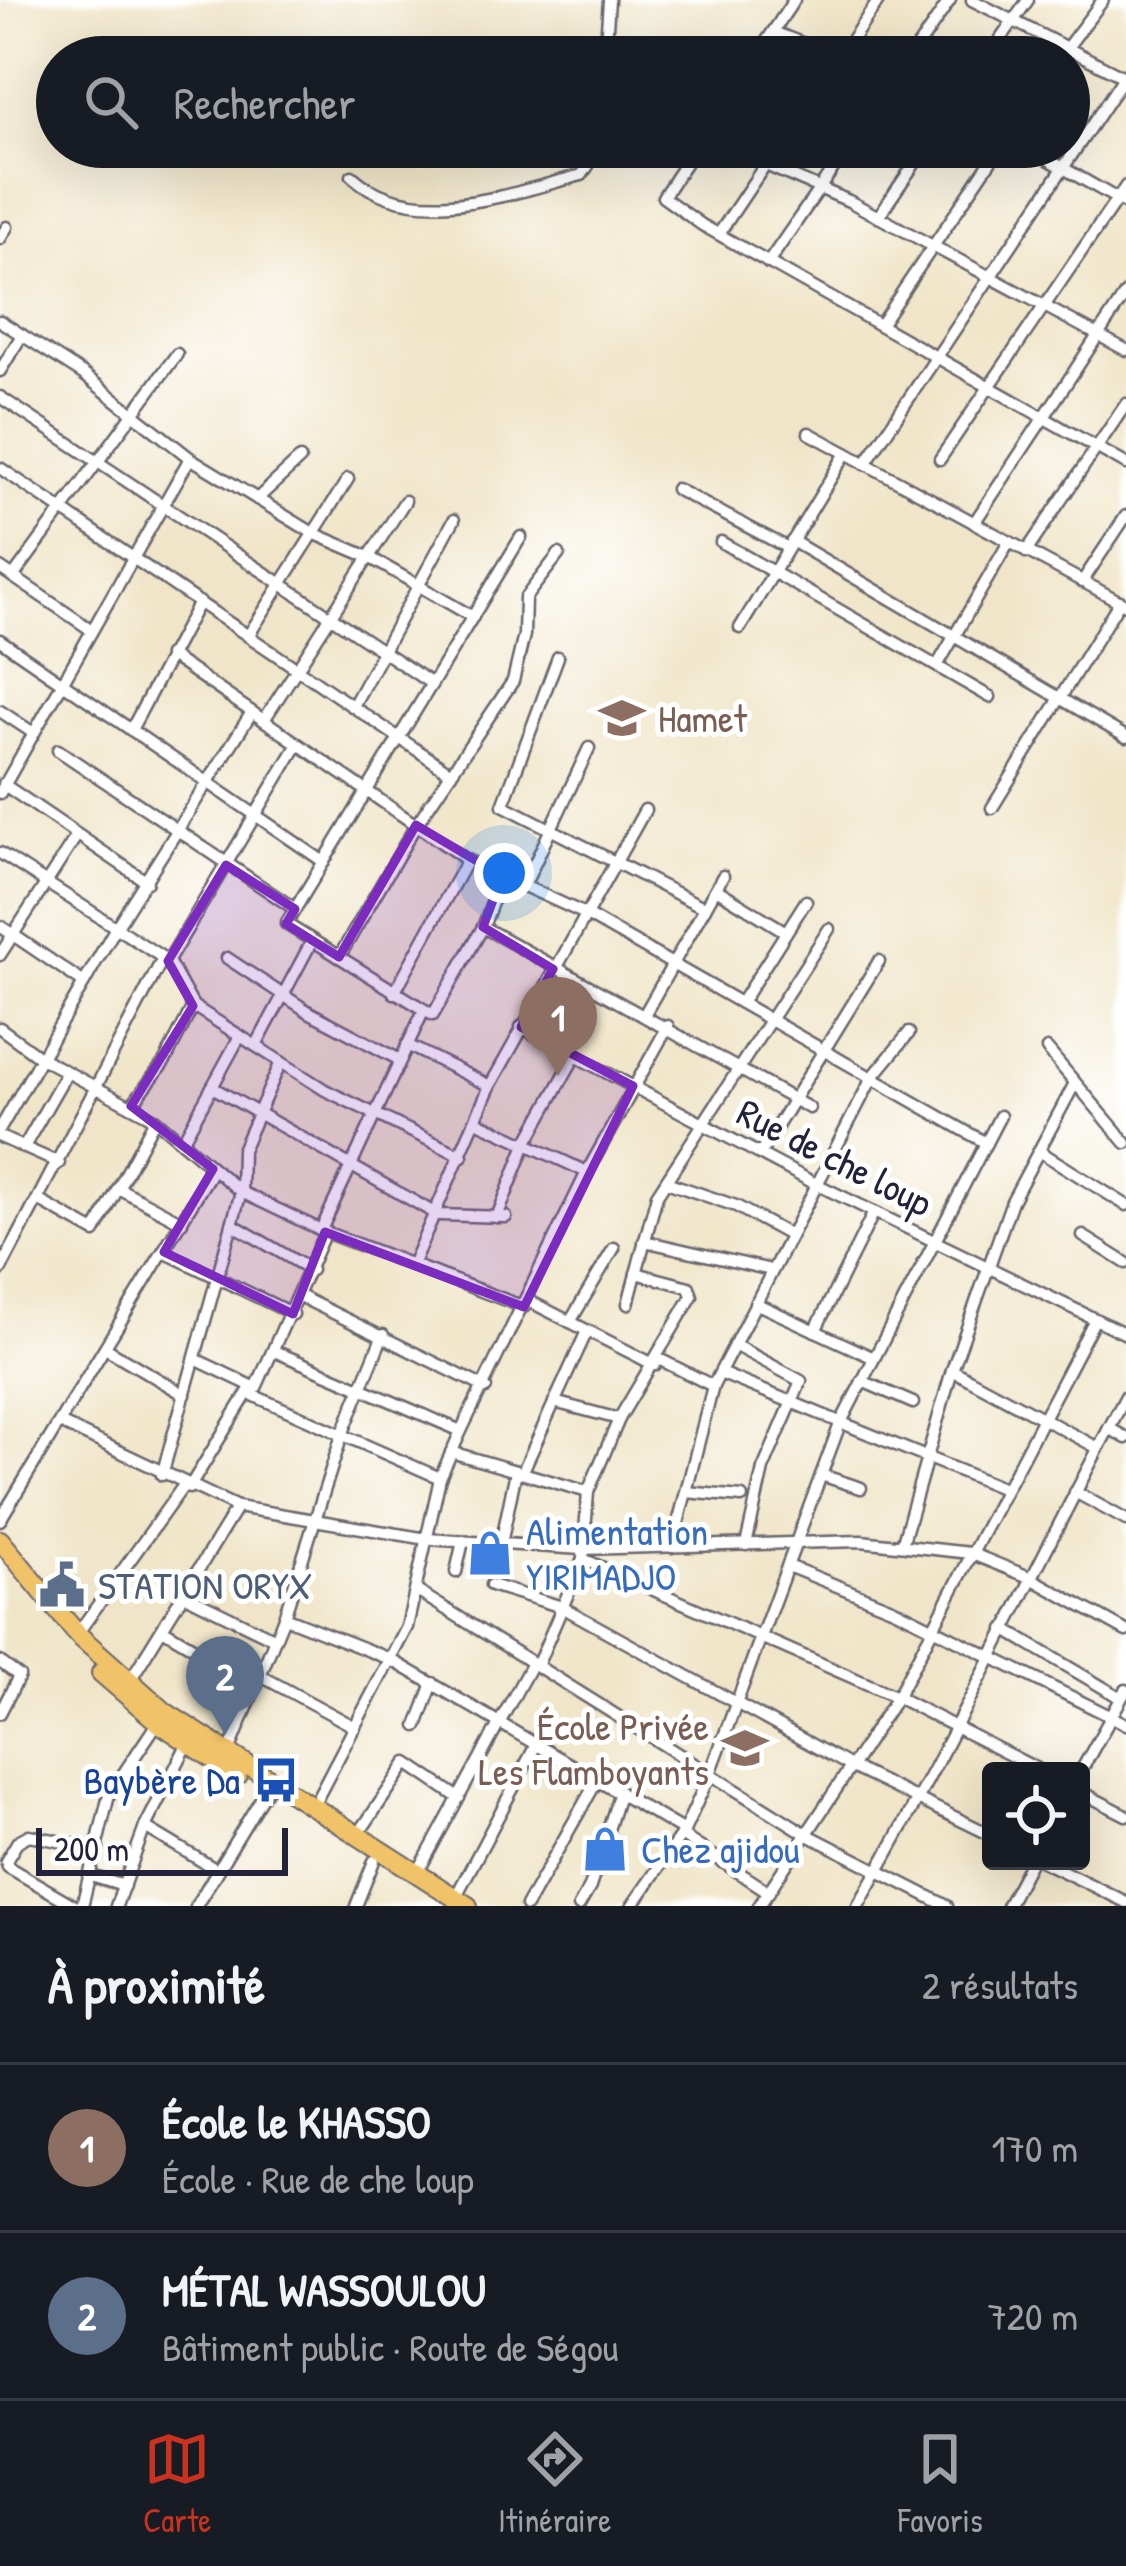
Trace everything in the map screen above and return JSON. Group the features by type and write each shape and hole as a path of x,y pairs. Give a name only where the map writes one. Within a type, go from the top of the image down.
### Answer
{"highway":[{"path":"0,1540 77,1634 128,1682 228,1754 456,1903"},
{"path":"0,1556 56,1628 158,1722 374,1861 456,1903"}],"street":[{"path":"606,36 609,0"},
{"path":"769,36 794,0"},
{"path":"854,36 879,0"},
{"path":"925,36 950,0"},
{"path":"972,0 1049,36"},
{"path":"1003,36 1028,0"},
{"path":"1075,36 1103,0"},
{"path":"772,32 783,36"},
{"path":"1090,58 1125,78 1090,129"},
{"path":"352,176 383,200 490,200 582,175 586,168"},
{"path":"682,168 663,196 768,262 1126,464"},
{"path":"720,232 762,168"},
{"path":"774,168 878,217 1126,350"},
{"path":"768,262 834,168"},
{"path":"878,217 912,168"},
{"path":"880,326 986,168"},
{"path":"865,464 1063,168 1122,201"},
{"path":"940,459 1122,201 1126,186"},
{"path":"974,523 1126,293"},
{"path":"0,321 131,411 190,458 313,533 369,557 472,616"},
{"path":"0,371 22,335"},
{"path":"13,577 177,354"},
{"path":"0,397 432,684"},
{"path":"1026,552 1126,404"},
{"path":"809,433 1123,603 992,808"},
{"path":"740,628 846,453"},
{"path":"147,882 1,787 190,458"},
{"path":"257,499 300,459"},
{"path":"0,468 452,773"},
{"path":"248,636 348,478"},
{"path":"676,489 790,545 1126,737"},
{"path":"264,720 405,501"},
{"path":"1082,582 1126,516"},
{"path":"352,706 454,520"},
{"path":"502,876 483,927 433,1015 286,924 521,537"},
{"path":"721,542 990,697"},
{"path":"937,666 1009,542"},
{"path":"339,957 416,825 513,681 524,635 525,598 559,554"},
{"path":"0,568 90,629"},
{"path":"131,730 199,602"},
{"path":"0,640 324,862"},
{"path":"170,655 466,860 583,913 986,1144"},
{"path":"558,657 502,805 705,908"},
{"path":"0,711 32,732"},
{"path":"59,1163 0,1133 115,929 252,712"},
{"path":"0,1271 166,960 298,744"},
{"path":"524,886 589,748"},
{"path":"58,750 177,835 296,909"},
{"path":"412,1264 438,1215 490,1086 612,860 645,810"},
{"path":"0,955 77,835"},
{"path":"0,853 166,960 193,1006 374,1114 462,1156"},
{"path":"394,993 466,860"},
{"path":"644,1015 723,876"},
{"path":"716,889 786,932"},
{"path":"741,1003 806,902"},
{"path":"0,926 84,983"},
{"path":"483,927 553,969 668,1025 809,1108"},
{"path":"628,1304 654,1201 829,929"},
{"path":"256,1046 312,940"},
{"path":"227,958 400,1060"},
{"path":"760,1154 879,961"},
{"path":"131,1106 165,1061 193,1006"},
{"path":"77,1634 187,1487 250,1390 256,1388 301,1297 350,1165 424,1010"},
{"path":"312,1808 390,1659 417,1591 440,1478 451,1452 587,1172 668,1025"},
{"name":"Rue de che loup","path":"521,1027 814,1183 1126,1334"},
{"path":"0,1028 41,1058 155,1119 241,1192 323,1231 525,1303 713,1386"},
{"path":"672,1547 713,1386 872,1078 909,1033"},
{"path":"182,1142 240,1036"},
{"path":"407,1045 490,1086"},
{"path":"1047,1049 1126,1143"},
{"path":"212,1087 438,1215 501,1217 526,1144 575,1056"},
{"path":"162,1475 241,1192 242,1150 281,1062"},
{"path":"24,1148 68,1072"},
{"path":"902,1545 952,1370 1012,1201 1076,1083"},
{"path":"0,1096 14,1106"},
{"path":"632,1906 682,1833 710,1774 840,1424 1000,1116"},
{"path":"38,1200 95,1232 155,1119"},
{"path":"476,1121 587,1172"},
{"path":"1039,1151 1126,1205"},
{"path":"0,1520 213,1169"},
{"path":"669,1183 736,1206 789,1235"},
{"path":"118,1188 182,1222"},
{"path":"815,1331 874,1212"},
{"path":"232,1224 311,1270"},
{"path":"1084,1236 1126,1263"},
{"path":"644,1240 771,1270"},
{"path":"570,1322 614,1248"},
{"path":"164,1252 293,1313"},
{"path":"417,1874 562,1607 583,1554 588,1492 619,1419 657,1362 693,1291 636,1273"},
{"path":"301,1297 486,1388"},
{"path":"755,1303 874,1358"},
{"path":"759,1906 897,1697 1095,1319"},
{"path":"501,1544 519,1472 587,1331"},
{"path":"228,1754 284,1617 342,1435 383,1335"},
{"path":"734,1345 799,1376 763,1468 746,1545"},
{"path":"106,1348 184,1394"},
{"path":"274,1351 461,1431"},
{"path":"194,1359 342,1435 440,1478"},
{"path":"952,1370 1098,1448"},
{"path":"720,1372 1004,1489"},
{"path":"862,1381 914,1403"},
{"path":"858,1906 958,1728 1030,1577 1126,1396"},
{"path":"554,1402 619,1419"},
{"path":"62,1424 237,1508 427,1539 583,1554 796,1543 902,1545 970,1553 1030,1577 1126,1630"},
{"path":"1109,1428 1126,1438"},
{"path":"451,1452 588,1492"},
{"path":"821,1475 861,1488"},
{"path":"686,1492 742,1497"},
{"path":"1075,1492 1126,1520"},
{"path":"128,1682 237,1508"},
{"path":"456,1572 463,1541"},
{"path":"583,1554 897,1697 1024,1762"},
{"path":"788,1566 933,1628 1126,1724"},
{"path":"491,1585 562,1607 854,1768 982,1831"},
{"path":"417,1591 808,1835 947,1906"},
{"path":"185,1595 275,1639"},
{"path":"284,1617 390,1659 502,1720 769,1892"},
{"path":"1004,1629 1124,1694 1086,1762"},
{"path":"164,1630 355,1727"},
{"path":"0,1662 19,1676 0,1713"},
{"path":"417,1726 434,1683"},
{"path":"98,1850 29,1835 6,1861 8,1867 78,1906 91,1876 98,1850 110,1795 158,1722"},
{"path":"116,1906 146,1827 188,1743"},
{"path":"456,1903 537,1743"},
{"path":"357,1836 406,1763 459,1798"},
{"path":"526,1906 598,1779"},
{"path":"196,1906 265,1792"},
{"path":"579,1906 590,1888 620,1792"},
{"path":"1090,1797 1126,1815"},
{"path":"146,1827 215,1869"},
{"path":"356,1906 374,1861"},
{"path":"1007,1906 1026,1870"},
{"path":"1060,1870 1126,1902"},
{"path":"91,1876 124,1886"}],"highlighted area":[{"path":"416,825 502,876 483,927 553,969 521,1027 633,1086 524,1307 325,1232 293,1314 164,1252 213,1169 131,1106 193,1006 168,961 226,865 295,909 286,924 339,957"}],"place":[{"name":"Hamet","path":"622,718"},
{"name":"École le KHASSO","path":"558,1076"},
{"name":"Alimentation YIRIMADJO","path":"490,1553"},
{"name":"STATION ORYX","path":"62,1585"},
{"name":"MÉTAL WASSOULOU","path":"225,1735"},
{"name":"École Privée Les Flamboyants","path":"745,1748"},
{"name":"Baybère Da","path":"276,1780"},
{"name":"Chez ajidou","path":"605,1849"}]}
